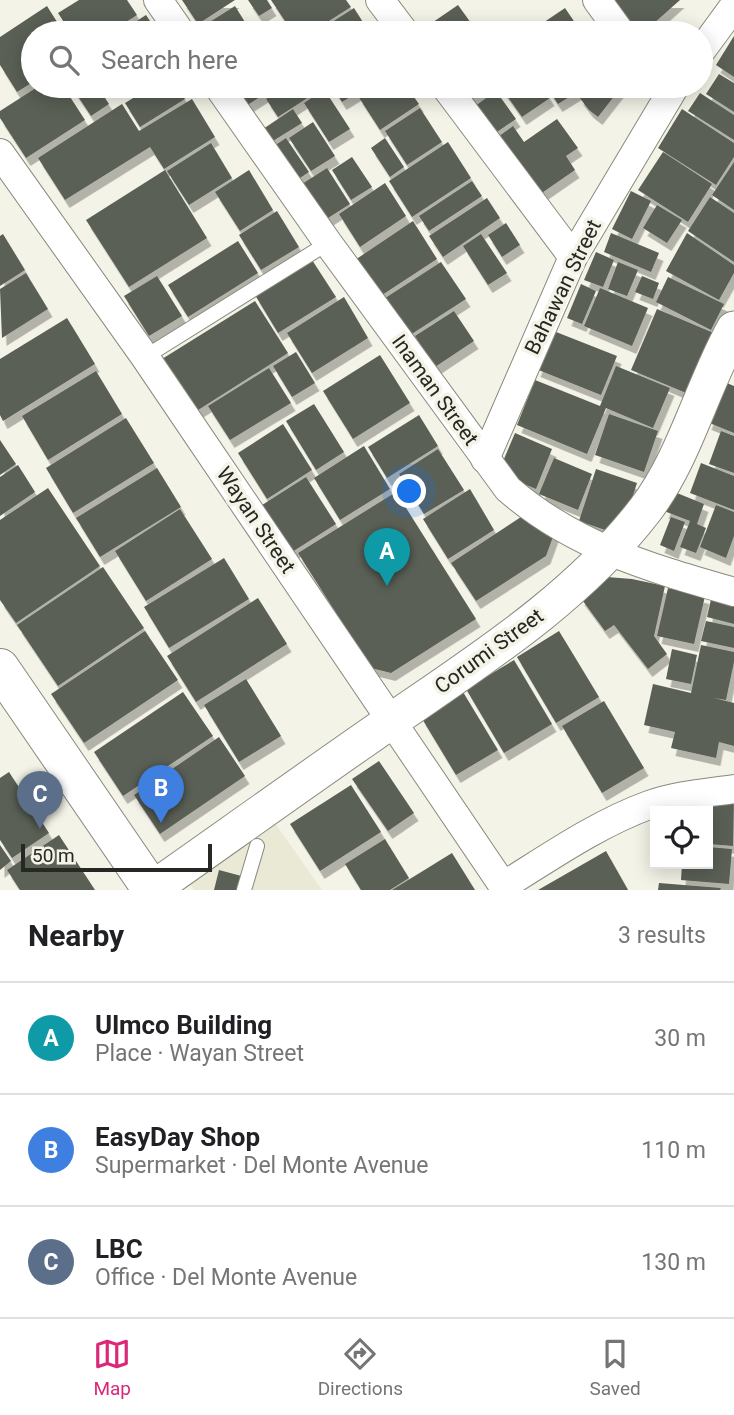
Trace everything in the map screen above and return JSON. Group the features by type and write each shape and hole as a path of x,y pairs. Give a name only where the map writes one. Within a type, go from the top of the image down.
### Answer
{"main road":[{"path":"0,668 152,890"}],"street":[{"path":"158,0 173,21"},
{"path":"380,0 396,21"},
{"path":"597,0 612,21"},
{"path":"713,35 734,6"},
{"name":"Inaman Street","path":"226,98 328,243 508,489 562,530 659,570 734,593"},
{"path":"454,98 573,257"},
{"name":"Bahawan Street","path":"485,459 573,257 662,98"},
{"name":"Wayan Street","path":"0,153 145,357 504,888"},
{"name":"Corumi Street","path":"152,890 479,660 551,605 610,552 648,507 681,449 734,329"},
{"path":"504,888 591,832 649,805 686,795 734,789"}],"lane":[{"path":"145,357 328,243"},
{"path":"244,890 257,846"}],"shaded area":[{"path":"270,816 322,890 194,890 187,879"}],"building":[{"path":"79,0 127,0 137,15 128,21 63,21 58,13"},
{"path":"182,0 235,0 203,21 196,21"},
{"path":"248,0 267,0 272,8 259,16"},
{"path":"271,0 346,0 351,7 329,21 285,21"},
{"path":"614,0 680,0 656,21 628,21"},
{"path":"458,5 470,21 435,21"},
{"path":"47,6 56,21 24,21"},
{"path":"235,6 244,21 211,21"},
{"path":"354,8 362,21 334,21"},
{"path":"565,8 574,21 546,21"},
{"path":"146,15 150,21 137,21"},
{"path":"21,23 21,90 17,92 0,65 0,37"},
{"path":"734,36 734,77 716,65"},
{"path":"719,74 734,83 734,112 712,98 713,83"},
{"path":"21,98 71,98 85,120 26,158 0,118 0,111"},
{"path":"79,98 105,98 109,104 91,116"},
{"path":"133,98 185,99 140,127 125,103"},
{"path":"241,98 258,98 246,106"},
{"path":"268,98 307,98 278,117"},
{"path":"311,98 330,98 350,129 329,142 304,103"},
{"path":"359,98 415,98 419,104 380,130"},
{"path":"486,98 501,98 516,119 494,134 475,106"},
{"path":"509,98 550,98 522,117"},
{"path":"554,98 568,98 558,104"},
{"path":"580,98 613,98 598,117"},
{"path":"697,98 708,98 734,115 734,140 688,111"},
{"path":"192,99 215,137 164,169 150,147 65,200 38,158 122,104 139,131"},
{"path":"420,108 442,142 407,165 385,131"},
{"path":"293,109 302,123 268,144 260,131"},
{"path":"682,109 734,143 734,157 716,185 658,148"},
{"path":"557,119 578,148 566,156 575,170 536,197 495,139 513,126 524,142"},
{"path":"313,122 335,156 311,171 289,138"},
{"path":"286,138 309,172 291,184 268,150"},
{"path":"385,138 404,167 390,177 371,148"},
{"path":"448,142 471,178 412,217 389,181"},
{"path":"211,143 232,178 189,205 167,171"},
{"path":"663,152 712,184 688,222 638,190"},
{"path":"352,157 372,187 351,200 332,170"},
{"path":"734,162 734,210 712,195"},
{"path":"327,168 350,204 325,220 302,184"},
{"path":"165,170 207,238 129,287 86,220"},
{"path":"249,170 273,210 240,231 215,192"},
{"path":"472,181 482,196 429,231 419,216"},
{"path":"385,183 406,216 360,247 339,214"},
{"path":"631,191 651,201 632,239 612,229"},
{"path":"710,197 734,213 734,262 688,231"},
{"path":"487,198 500,218 443,257 429,236"},
{"path":"657,205 682,220 667,243 643,228"},
{"path":"277,211 299,247 261,270 239,235"},
{"path":"413,221 437,259 376,299 352,262"},
{"path":"506,223 520,245 502,257 488,235"},
{"path":"611,233 659,253 651,272 604,252"},
{"path":"687,233 734,265 734,273 719,300 666,271"},
{"path":"3,234 25,270 0,286 0,236"},
{"path":"481,234 507,273 488,285 463,246"},
{"path":"238,241 258,273 188,317 168,285"},
{"path":"596,252 614,260 603,287 584,280"},
{"path":"312,260 336,297 278,333 255,295"},
{"path":"441,262 466,299 404,339 379,302"},
{"path":"618,262 638,270 627,296 608,289"},
{"path":"26,273 48,309 2,338 0,289"},
{"path":"157,276 182,316 149,336 124,296"},
{"path":"642,276 659,283 653,299 635,292"},
{"path":"668,277 724,304 711,330 656,302"},
{"path":"581,284 596,291 582,324 567,318"},
{"path":"600,288 648,308 632,346 584,326"},
{"path":"344,297 368,338 312,373 287,333"},
{"path":"255,301 288,353 195,412 162,359"},
{"path":"657,309 716,334 691,395 631,370"},
{"path":"454,311 474,341 435,367 415,336"},
{"path":"67,318 95,364 3,421 0,415 0,359"},
{"path":"551,330 617,356 601,395 536,369"},
{"path":"296,352 315,383 292,397 273,366"},
{"path":"380,355 410,403 353,439 323,391"},
{"path":"616,366 670,388 653,428 606,408 587,454 517,425 535,380 600,406"},
{"path":"269,368 291,403 230,440 208,406"},
{"path":"96,371 122,414 48,460 22,416"},
{"path":"722,381 734,386 734,433 707,422"},
{"path":"314,404 344,452 316,470 286,421"},
{"path":"609,414 658,431 644,472 595,455"},
{"path":"419,415 438,446 387,478 368,447"},
{"path":"126,418 154,463 73,513 46,468"},
{"path":"283,424 312,470 267,499 238,453"},
{"path":"721,431 734,436 734,473 709,464"},
{"path":"515,433 552,449 536,489 498,473"},
{"path":"0,440 16,464 0,475"},
{"path":"364,446 390,489 340,520 314,478"},
{"path":"438,449 464,490 424,514 399,474"},
{"path":"554,458 592,474 578,510 539,494"},
{"path":"701,463 734,476 734,510 690,493"},
{"path":"18,465 35,492 0,516 0,477"},
{"path":"157,468 181,507 100,557 76,518"},
{"path":"596,469 637,483 626,517 608,531 579,521"},
{"path":"306,477 336,524 289,554 259,507"},
{"path":"48,488 100,566 16,623 0,600 0,520"},
{"path":"470,489 494,530 448,559 423,519"},
{"path":"672,491 704,504 697,524 706,528 696,553 680,547 690,521 664,511"},
{"path":"396,492 476,619 391,673 371,668 298,553"},
{"path":"716,505 734,512 734,536 726,558 700,547"},
{"path":"180,509 212,559 146,601 115,551"},
{"path":"521,517 554,534 546,556 476,601 451,563"},
{"path":"671,517 685,522 674,551 660,545"},
{"path":"224,558 249,599 169,648 144,607"},
{"path":"103,567 144,628 58,686 17,625"},
{"path":"607,577 665,586 654,636 667,654 648,669 614,625 605,631 580,597"},
{"path":"668,588 705,596 694,644 657,636"},
{"path":"712,595 734,600 734,624 707,617"},
{"path":"258,598 287,644 196,702 167,656"},
{"path":"706,621 734,627 734,648 701,641"},
{"path":"145,631 178,680 84,743 51,694"},
{"path":"559,631 599,697 556,723 517,657"},
{"path":"701,645 734,652 726,700 714,698 734,703 734,746 719,742 716,758 671,748 675,732 644,725 653,684 691,693"},
{"path":"672,649 697,655 691,684 666,679"},
{"path":"514,660 552,724 504,753 466,689"},
{"path":"246,679 281,736 239,762 204,705"},
{"path":"183,692 213,736 123,796 94,752"},
{"path":"463,692 498,750 456,775 421,717"},
{"path":"604,701 644,768 602,793 562,726"},
{"path":"219,737 245,776 160,834 134,795"},
{"path":"379,761 414,813 388,831 352,779"},
{"path":"9,772 49,833 12,858 0,840 0,778"},
{"path":"351,785 381,832 320,871 290,824"},
{"path":"734,799 733,846 713,844 713,806 681,806 681,803"},
{"path":"59,835 95,890 20,890 7,870"},
{"path":"385,839 409,878 390,890 361,890 345,864"},
{"path":"0,845 11,861 0,870"},
{"path":"713,847 732,849 729,884 681,880 682,869 713,869"},
{"path":"606,851 628,890 538,890"},
{"path":"452,853 475,890 392,890"},
{"path":"219,870 245,877 242,890 214,890"},
{"path":"659,883 721,888 658,890"}],"place":[{"name":"Ulmco Building","path":"387,586"},
{"name":"EasyDay Shop","path":"161,823"},
{"name":"LBC","path":"40,829"}]}
